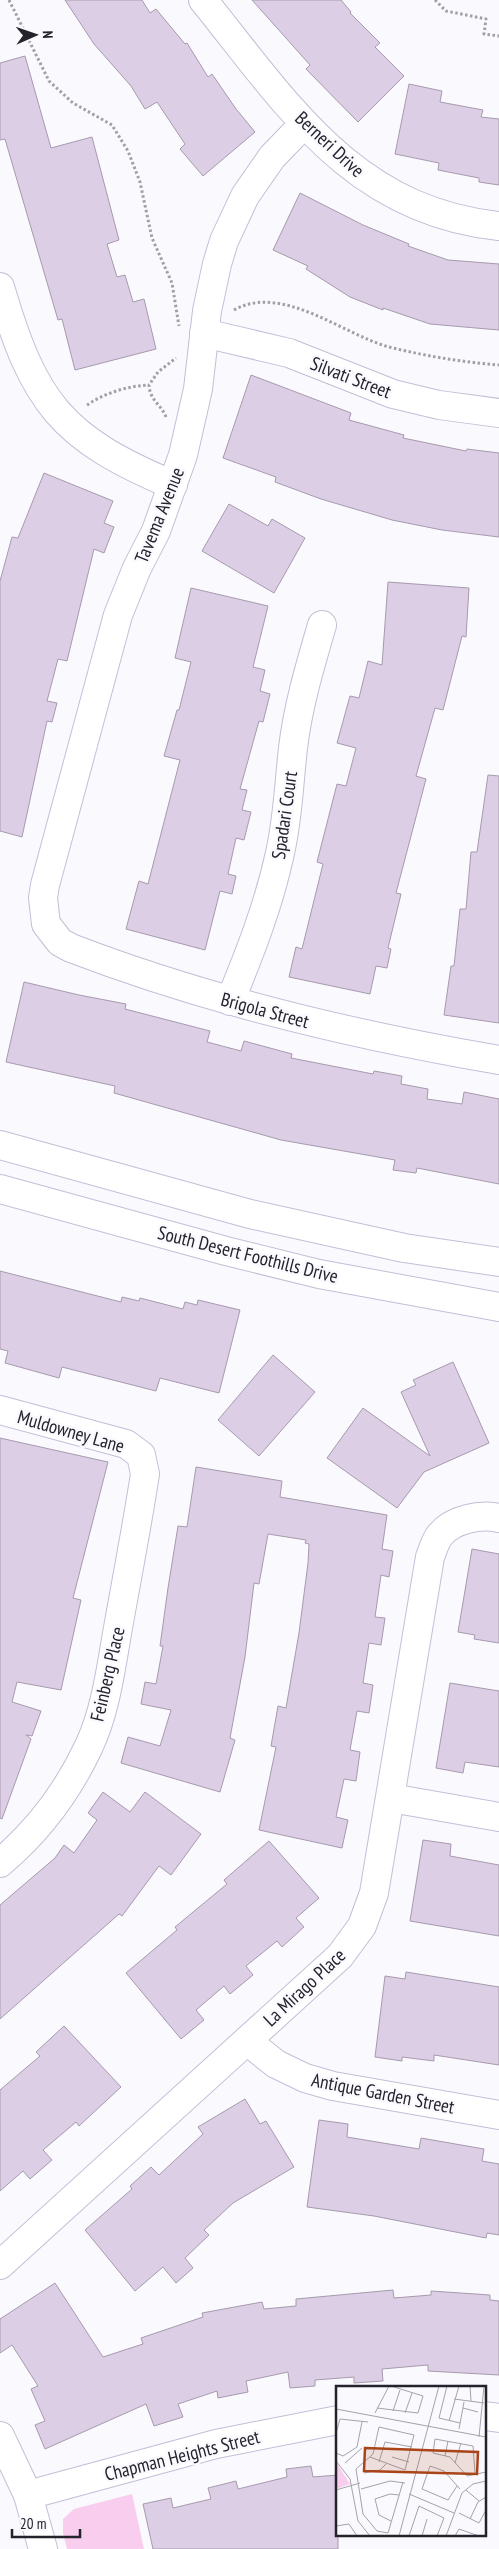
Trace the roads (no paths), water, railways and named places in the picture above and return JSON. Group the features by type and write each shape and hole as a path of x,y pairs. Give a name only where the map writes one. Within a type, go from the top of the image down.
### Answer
{"street":[{"name":"Berneri Drive","path":"203,0 304,124 349,166 387,191 449,216 499,226"},
{"name":"Tavema Avenue","path":"46,924 43,898 45,885 118,615 173,485 193,414 192,331 209,296 217,264 234,217 258,176 272,157 304,124"},
{"path":"0,287 13,332 27,368 60,416 74,430 107,454 173,485"},
{"name":"Silvati Street","path":"192,331 289,354 393,394 439,405 499,413"},
{"name":"Spadari Court","path":"230,1001 256,936 275,878 286,826 293,747 300,709 322,625"},
{"name":"Brigola Street","path":"46,924 60,942 71,948 130,970 230,1001 352,1032 499,1060"},
{"path":"0,1145 250,1214 404,1248 499,1262"},
{"name":"South Desert Foothills Drive","path":"0,1188 226,1251 319,1274 499,1307"},
{"name":"Muldowney Lane","path":"0,1410 126,1444 141,1455"},
{"name":"Feinberg Place","path":"0,1863 27,1840 62,1795 90,1745 104,1699 145,1474 141,1455"},
{"name":"La Mirago Place","path":"0,2265 340,1956 362,1926 374,1893 430,1557 439,1536 453,1524 473,1518 490,1516 499,1518"},
{"path":"391,1798 499,1817"},
{"name":"Antique Garden Street","path":"247,2040 276,2064 305,2078 333,2086 499,2115"},
{"path":"486,2416 499,2418"},
{"name":"Chapman Heights Street","path":"28,2495 216,2444 336,2420"},
{"path":"0,2436 28,2495 43,2549"}]}
